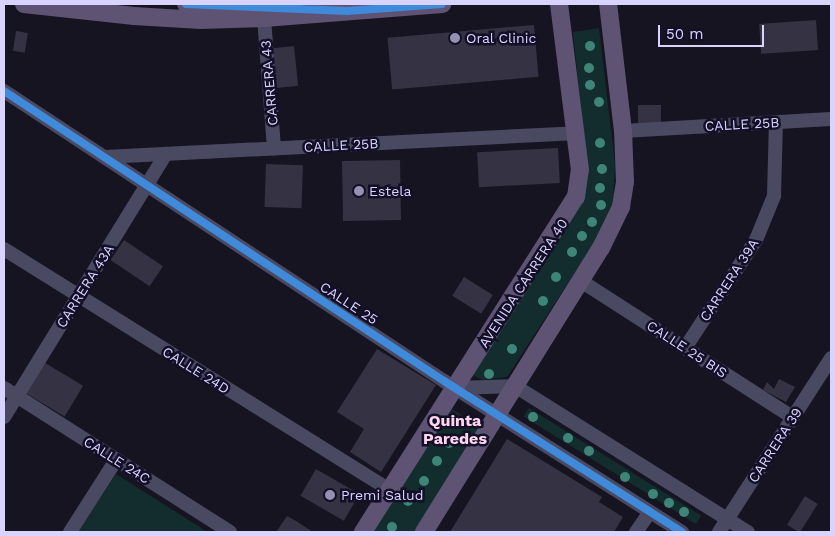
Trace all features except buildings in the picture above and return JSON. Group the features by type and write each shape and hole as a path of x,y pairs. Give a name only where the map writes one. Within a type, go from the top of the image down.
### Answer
{"main road":[{"path":"24,4 134,16 264,18 442,4"},
{"path":"186,4 347,11"},
{"name":"AVENIDA CARRERA 40","path":"363,532 576,197 580,170 559,4"},
{"path":"424,532 610,234 622,207 625,182 623,131 608,4"}],"street":[{"name":"CARRERA 43","path":"264,18 274,149"},
{"name":"CALLE 25","path":"4,91 455,388 682,532"},
{"name":"CALLE 25B","path":"623,131 831,119"},
{"name":"CARRERA 39A","path":"684,348 756,240 774,196 777,178 776,122"},
{"name":"CALLE 25B","path":"105,157 576,133"},
{"name":"CARRERA 43A","path":"4,417 166,154"},
{"name":"CALLE 24D","path":"4,249 78,298 390,490"},
{"name":"CALLE 25 BIS","path":"581,281 792,417"},
{"name":"CARRERA 39","path":"719,532 831,358"},
{"path":"455,388 515,386 748,532"},
{"name":"CALLE 24C","path":"4,388 222,530"},
{"path":"70,532 116,460"},
{"path":"636,532 650,512"}],"green space":[{"path":"599,28 615,164 613,206 608,221 507,377 482,380 471,374 587,166 573,32"},
{"path":"529,408 701,516 696,524 524,416"},
{"path":"452,409 481,427 414,532 373,532"},
{"path":"116,474 206,531 78,532"}],"cycle path":[{"path":"186,4 347,11 442,4"},
{"path":"4,91 444,381 682,532"}],"place":[{"name":"Oral Clinic","path":"455,38"},
{"name":"Estela","path":"359,191"},
{"name":"Premi Salud","path":"330,495"}],"district":[{"name":"Quinta Paredes","path":"455,430"}]}
